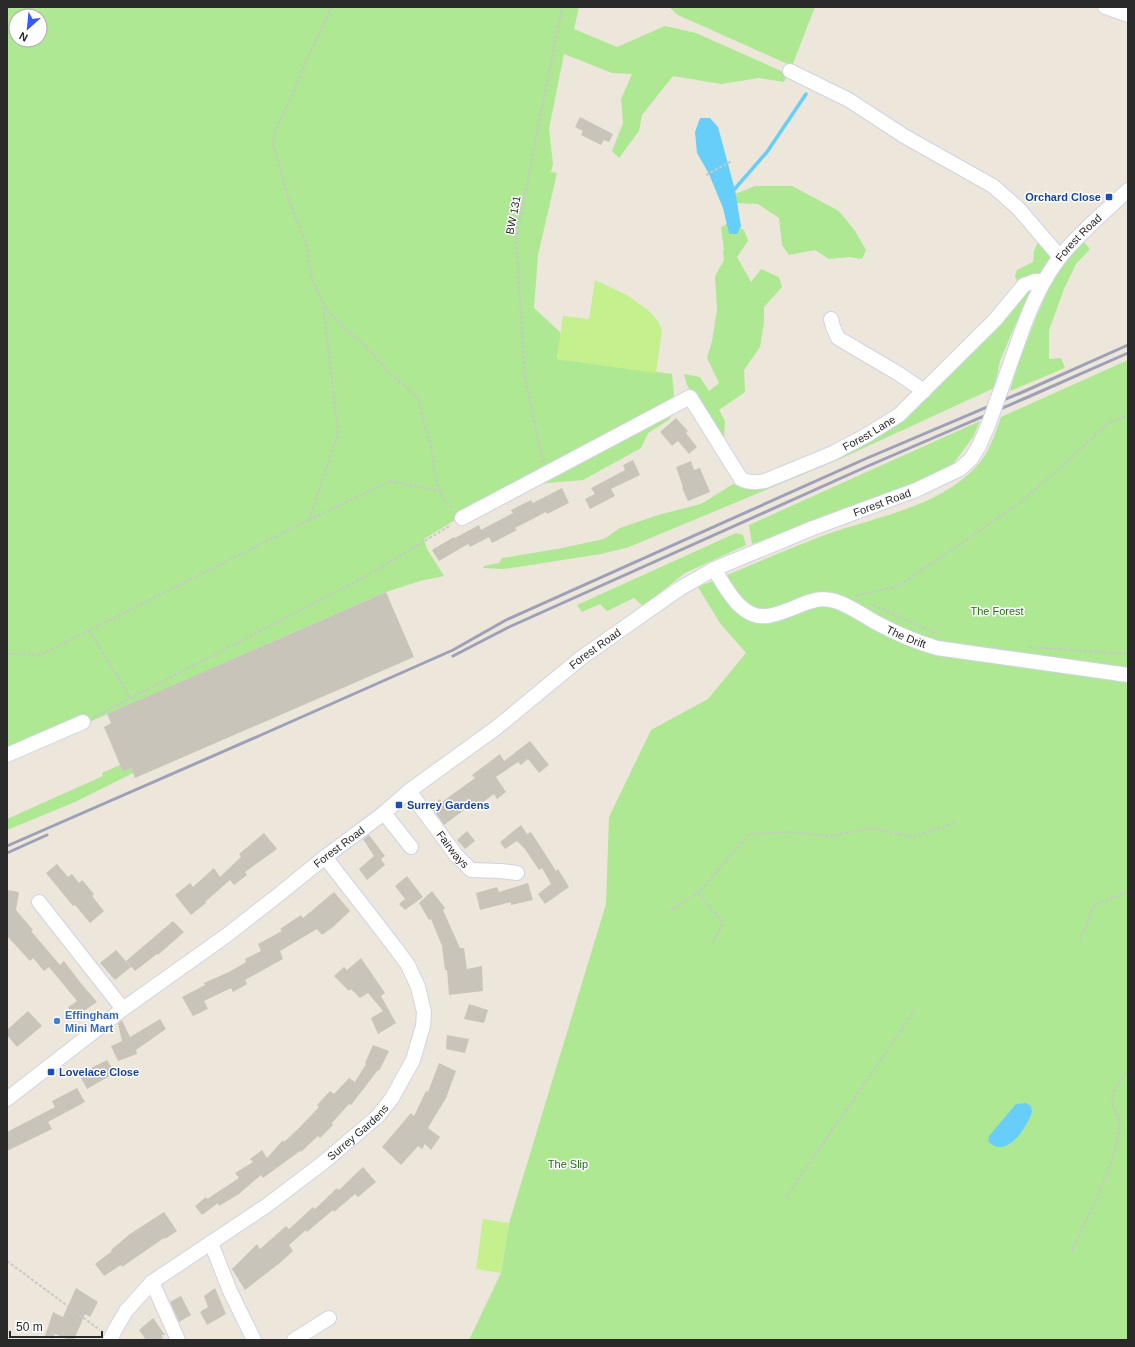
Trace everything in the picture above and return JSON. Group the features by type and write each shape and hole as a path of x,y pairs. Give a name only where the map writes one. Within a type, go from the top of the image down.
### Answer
{"street":[{"path":"1105,7 1128,14"},
{"path":"790,70 849,100 904,136 993,186 1018,208 1060,257"},
{"name":"Forest Road","path":"7,1099 123,1009 233,930 325,857 384,813 408,791 496,728 581,658 679,589 714,569 813,528 916,490 960,469 971,459 979,446 989,423 1027,316 1044,281 1060,257 1076,239 1128,190"},
{"name":"Forest Lane","path":"546,474 690,397 741,479 747,482 765,482 833,453 899,416 995,320 1024,285 1035,281 1044,281"},
{"path":"831,319 838,338 924,391"},
{"path":"462,518 546,474"},
{"name":"The Drift","path":"714,569 732,597 742,608 753,614 767,616 819,599 827,599 840,603 906,638 937,648 1128,675"},
{"path":"7,755 83,722"},
{"name":"Fairways","path":"408,791 456,855 471,870 517,873"},
{"path":"384,813 411,847"},
{"name":"Surrey Gardens","path":"111,1338 126,1311 152,1282 266,1206 324,1162 378,1116 404,1079 413,1060 423,1026 424,1012 418,987 408,966 394,946 325,857"},
{"path":"39,902 123,1009"},
{"path":"211,1243 230,1291 254,1340"},
{"path":"152,1282 178,1340"},
{"path":"294,1340 329,1318"}],"path":[{"path":"83,722 368,575 462,518 458,511 445,502 440,491 436,480 430,441 425,428 418,399 390,374 367,347 346,330 329,312 323,302 312,278 306,243 289,201 273,145 275,132 331,7"},
{"name":"BW 131","path":"546,474 525,379 516,240 562,7"},
{"path":"706,174 732,161"},
{"path":"309,520 338,433 323,302"},
{"path":"861,599 855,596 898,586 1017,505 1108,423 1128,415"},
{"path":"7,654 40,655 390,481 440,491"},
{"path":"868,602 936,633"},
{"path":"89,630 130,698"},
{"path":"1025,646 1128,654"},
{"path":"668,912 698,893 749,834 791,832 832,836 870,828 913,837 957,822"},
{"path":"1080,940 1094,905 1128,892"},
{"path":"698,893 722,923 714,943"},
{"path":"786,1197 915,1010"},
{"path":"1072,1251 1105,1179 1113,1157 1120,1122 1112,1106 1112,1098 1123,1077 1128,1072"},
{"path":"7,1261 111,1338"}],"green space":[{"path":"7,7 579,7 574,29 617,47 665,26 696,33 788,74 784,82 759,78 721,84 673,76 642,115 639,131 619,158 612,151 623,123 621,99 632,74 612,73 564,54 549,129 553,164 551,172 557,173 538,255 534,308 561,333 557,359 672,374 674,395 670,419 648,433 641,448 583,480 536,484 523,478 458,511 456,513 455,520 424,539 427,549 444,576 420,581 386,592 7,758"},
{"path":"669,7 815,7 792,66 678,15"},
{"path":"755,186 792,186 839,211 855,231 866,250 862,259 849,257 829,259 815,250 789,255 782,245 779,218 758,204 737,203 735,194"},
{"path":"727,224 729,234 736,234 740,228 744,230 748,241 737,257 751,282 761,269 779,277 782,287 764,307 764,322 760,347 744,370 745,392 719,410 725,421 724,438 720,441 687,385 684,374 700,377 709,391 719,383 707,358 712,341 717,310 715,276 724,260 721,227"},
{"path":"1039,240 1055,257 1041,276 1030,275 1018,284 1015,276 1017,270 1033,262 1034,251"},
{"path":"1083,241 1090,249 1076,264 1064,289 1049,330 1049,359 1061,358 1065,368 1010,391 1019,361 1051,283"},
{"path":"595,280 627,295 648,310 658,321 662,330 656,373 557,359 563,316 589,319"},
{"path":"1028,290 1033,290 1015,325 1000,361 994,388 840,459 629,547 601,554 504,569 483,568 484,566 499,563 502,558 557,549 604,539 620,528 658,515 701,504 733,484 746,489 773,483 892,425"},
{"path":"1128,360 1128,1340 469,1340 501,1273 509,1223 606,904 609,817 651,730 708,699 746,653 720,623 698,587 822,536 923,503 942,493 959,482 975,468 984,457 991,444 1001,417"},
{"path":"980,421 973,437 953,464 941,474 752,544 749,525"},
{"path":"736,533 743,535 746,545 685,573 643,606 634,598 607,611 600,604 582,612 577,605"},
{"path":"120,765 123,772 131,768 133,773 75,802 7,830 7,819 103,776 102,773"},
{"path":"483,1219 509,1223 501,1273 476,1269"}],"water":[{"path":"700,118 710,118 718,127 735,190 741,226 737,234 729,234 723,208 709,174 697,153 695,132"},
{"path":"1026,1103 1031,1106 1032,1112 1026,1126 1015,1140 1009,1145 1002,1147 995,1146 988,1141 989,1136 1016,1104"}],"building":[{"path":"580,117 613,134 609,142 604,140 601,145 581,135 583,131 575,127"},
{"path":"676,418 688,431 686,433 697,447 689,454 678,441 672,446 660,432"},
{"path":"633,460 640,475 611,489 615,496 590,509 585,499 595,494 591,488 625,470 623,465"},
{"path":"691,461 694,470 700,468 710,492 688,501 682,488 683,487 676,467"},
{"path":"562,488 569,503 547,514 546,512 515,528 517,530 492,543 489,537 470,547 468,544 439,561 432,550 479,525 481,530 513,513 511,510 531,500 533,503"},
{"path":"386,592 414,657 135,778 131,768 123,772 104,727 111,723 107,714"},
{"path":"530,741 549,765 539,773 528,759 521,765 518,762 496,777 506,792 497,799 494,794 475,808 472,804 444,825 431,806 440,799 442,802 475,778 472,775 500,754 504,761"},
{"path":"521,825 527,834 531,832 556,871 558,869 569,887 545,904 538,894 551,884 542,868 539,870 525,849 517,841 505,849 500,842"},
{"path":"467,831 475,841 465,849 457,840"},
{"path":"264,833 277,849 245,872 247,875 234,885 230,880 191,915 175,895 190,883 193,887 214,868 220,877 241,857 239,854"},
{"path":"369,835 385,856 381,859 385,865 367,880 359,869 374,856 363,839"},
{"path":"57,864 68,877 72,874 79,883 82,880 94,894 92,896 104,911 90,923 75,905 73,906 46,873"},
{"path":"407,876 423,897 405,910 399,904 405,899 395,886"},
{"path":"528,883 533,900 511,905 511,902 480,910 476,893 497,887 499,892"},
{"path":"7,890 19,892 16,910 33,930 31,931 60,965 64,961 97,1002 75,1017 68,1007 77,1001 49,967 44,971 33,958 30,961 7,936"},
{"path":"432,891 445,908 443,910 460,948 464,948 467,969 482,966 483,991 449,995 447,970 445,970 442,946 431,919 429,920 419,903"},
{"path":"334,892 350,911 333,927 322,935 317,929 280,951 283,959 245,980 247,984 233,992 231,988 204,1001 208,1009 193,1016 182,997 205,985 204,983 229,972 246,962 245,959 261,951 258,944 282,931 280,929 301,915 303,918"},
{"path":"173,921 184,932 158,955 157,954 135,971 126,961"},
{"path":"116,950 131,967 115,980 100,963"},
{"path":"361,958 385,993 381,996 396,1023 378,1034 371,1018 383,1011 368,993 360,998 351,989 349,991 334,976 344,967 347,970"},
{"path":"469,1004 488,1010 484,1023 464,1019"},
{"path":"28,1011 42,1026 17,1047 7,1035 7,1030"},
{"path":"160,1019 166,1029 136,1050 137,1054 118,1061 111,1046 122,1041 118,1024 122,1020 130,1037"},
{"path":"447,1035 469,1039 465,1053 446,1049"},
{"path":"373,1045 389,1051 379,1071 378,1070 351,1105 349,1104 332,1123 333,1125 320,1138 318,1136 301,1152 300,1151 263,1178 261,1175 239,1194 219,1206 218,1203 202,1215 195,1206 206,1197 207,1199 239,1178 235,1173 253,1162 250,1159 262,1150 267,1158 283,1140 284,1142 319,1107 317,1105 330,1091 334,1094 349,1078 355,1082 366,1064 365,1063"},
{"path":"107,1060 115,1073 87,1089 79,1074"},
{"path":"439,1063 456,1071 446,1098 428,1128 440,1137 431,1150 425,1144 422,1149 418,1146 401,1165 382,1147 411,1113 414,1116 426,1091 428,1092"},
{"path":"77,1088 85,1102 48,1122 52,1129 7,1151 7,1132 55,1107 52,1101"},
{"path":"363,1167 376,1182 358,1197 355,1194 307,1232 306,1230 289,1245 293,1251 245,1290 232,1269 257,1244 260,1249 286,1226 289,1229 313,1207 315,1209 337,1188 339,1190"},
{"path":"164,1212 177,1231 165,1239 164,1238 122,1267 121,1265 104,1276 95,1264 130,1234"},
{"path":"76,1288 98,1302 90,1317 85,1314 74,1340 69,1340 55,1334 53,1339 45,1336 53,1312 63,1317"},
{"path":"215,1288 226,1314 207,1325 200,1312 208,1307 204,1296"},
{"path":"181,1296 191,1315 179,1322 170,1302"},
{"path":"153,1318 165,1335 162,1335 163,1340 146,1340 139,1330"}],"waterway":[{"path":"732,192 767,152 806,94"}],"railway":[{"path":"7,846 453,650 506,620 865,459 1025,391 1128,345"},
{"path":"453,656 509,627 868,466 1128,353"},
{"path":"7,853 47,835"}],"place":[{"name":"Orchard Close","path":"1109,197"},
{"name":"Surrey Gardens","path":"399,805"},
{"name":"Effingham Mini Mart","path":"57,1021"},
{"name":"Lovelace Close","path":"51,1072"}],"park label":[{"name":"The Forest","path":"997,611"},
{"name":"The Slip","path":"568,1164"}]}
